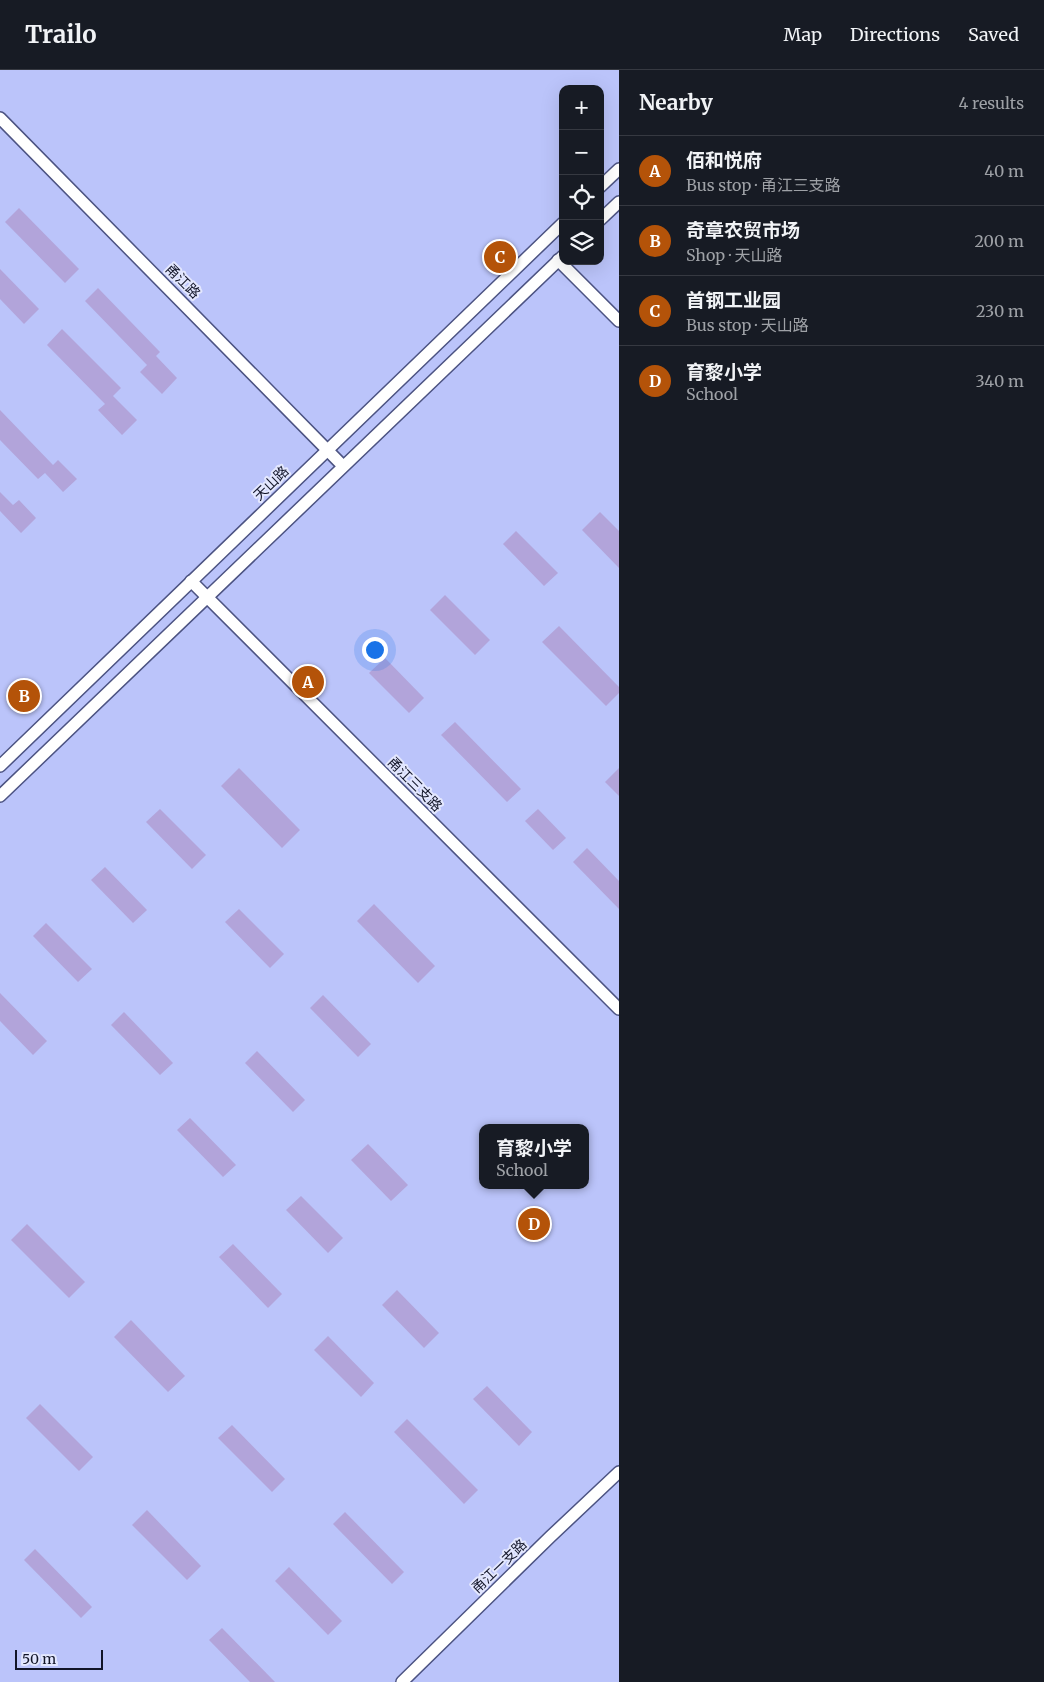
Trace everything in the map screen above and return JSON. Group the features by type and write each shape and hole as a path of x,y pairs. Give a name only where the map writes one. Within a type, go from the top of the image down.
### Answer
{"street":[{"name":"甬江路","path":"0,118 343,466"},
{"path":"604,183 619,169"},
{"path":"604,216 619,202"},
{"name":"天山路","path":"0,766 559,227"},
{"path":"0,796 559,259"},
{"path":"567,265 619,321"},
{"name":"甬江三支路","path":"191,581 619,1009"},
{"name":"甬江一支路","path":"402,1682 619,1472"}],"building":[{"path":"19,208 79,269 65,283 5,222"},
{"path":"0,269 39,309 24,324 0,299"},
{"path":"98,288 160,352 156,356 177,378 162,394 140,372 147,365 85,301"},
{"path":"62,329 121,388 113,396 137,420 122,435 98,410 105,404 47,345"},
{"path":"0,410 53,465 58,460 77,479 63,492 45,473 38,479 0,440"},
{"path":"0,492 13,505 19,500 36,518 21,533 0,511"},
{"path":"600,512 619,531 619,568 582,530"},
{"path":"516,531 558,573 544,586 503,544"},
{"path":"445,595 490,640 475,655 430,610"},
{"path":"559,626 619,687 619,693 606,706 542,642"},
{"path":"385,658 424,698 409,713 369,673"},
{"path":"455,722 521,789 507,802 441,735"},
{"path":"239,768 300,830 282,848 221,786"},
{"path":"619,768 619,796 605,782"},
{"path":"160,809 206,855 192,869 146,822"},
{"path":"538,809 566,838 553,850 525,821"},
{"path":"587,848 619,881 619,909 573,862"},
{"path":"105,867 147,910 133,923 91,880"},
{"path":"374,904 435,966 418,983 357,921"},
{"path":"239,909 284,954 270,968 225,922"},
{"path":"46,923 92,969 78,982 33,936"},
{"path":"0,993 47,1041 33,1055 0,1021"},
{"path":"323,995 371,1044 358,1057 310,1008"},
{"path":"124,1012 173,1063 160,1075 111,1025"},
{"path":"257,1051 305,1100 293,1112 245,1063"},
{"path":"190,1118 236,1165 223,1177 177,1130"},
{"path":"368,1144 408,1185 391,1201 351,1160"},
{"path":"301,1196 343,1238 328,1253 286,1210"},
{"path":"27,1224 85,1282 69,1298 11,1240"},
{"path":"233,1244 282,1294 268,1308 219,1257"},
{"path":"397,1290 439,1333 424,1348 382,1305"},
{"path":"131,1320 185,1376 168,1392 114,1337"},
{"path":"328,1336 374,1383 361,1397 314,1350"},
{"path":"487,1386 532,1432 519,1446 473,1399"},
{"path":"40,1404 93,1457 79,1471 26,1418"},
{"path":"407,1419 478,1490 464,1504 394,1432"},
{"path":"232,1425 285,1479 272,1492 218,1438"},
{"path":"147,1510 201,1566 187,1580 132,1525"},
{"path":"345,1512 404,1572 392,1584 333,1524"},
{"path":"35,1549 92,1607 81,1618 24,1560"},
{"path":"289,1567 342,1621 328,1635 275,1581"},
{"path":"222,1628 275,1682 250,1682 209,1640"}],"place":[{"name":"首钢工业园","path":"500,257"},
{"name":"佰和悦府","path":"308,682"},
{"name":"奇章农贸市场","path":"24,696"},
{"name":"育黎小学","path":"534,1224"}]}
